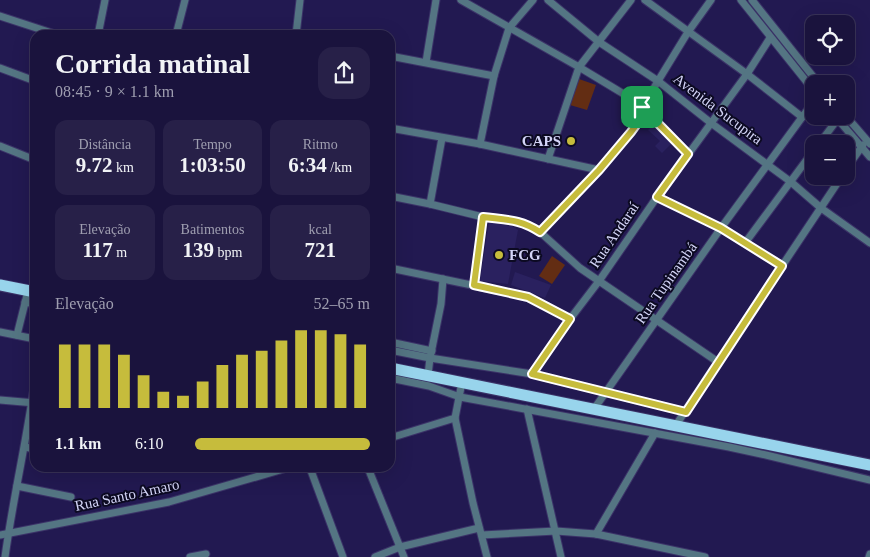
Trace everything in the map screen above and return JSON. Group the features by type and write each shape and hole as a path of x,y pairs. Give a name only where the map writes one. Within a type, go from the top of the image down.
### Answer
{"highway":[{"path":"0,285 29,295"},
{"path":"395,369 870,465"}],"street":[{"path":"99,30 106,0"},
{"path":"177,30 185,0"},
{"path":"297,30 300,0"},
{"path":"426,62 436,0"},
{"path":"461,0 580,67 631,99 642,107 688,154"},
{"path":"480,144 494,76 509,28 533,0"},
{"name":"Avenida Sucupira","path":"548,0 599,42 658,81 791,182 821,208 870,243"},
{"path":"548,159 580,67 631,0"},
{"path":"645,0 747,74 802,117"},
{"path":"540,232 599,170 639,121 642,107 688,32 711,0"},
{"path":"741,0 805,80"},
{"path":"752,0 813,75"},
{"path":"0,16 43,30"},
{"path":"763,28 770,22"},
{"name":"Rua Andaraí","path":"532,374 657,197 747,74 770,38"},
{"path":"395,57 494,76"},
{"path":"0,68 30,79"},
{"name":"Rua Tupinambá","path":"594,409 721,228 805,113"},
{"path":"843,125 870,157"},
{"path":"854,125 869,142 861,147 855,156"},
{"path":"395,129 480,144 599,170"},
{"path":"430,204 442,138"},
{"path":"0,146 30,158"},
{"path":"745,243 805,163"},
{"path":"676,425 836,185"},
{"path":"395,197 528,225 540,232 580,268 718,362"},
{"path":"657,197 721,228 782,266"},
{"path":"474,285 483,217"},
{"path":"395,269 528,297 570,319"},
{"path":"428,375 441,304 443,279"},
{"path":"17,335 29,295"},
{"path":"0,332 30,338"},
{"path":"395,344 431,355"},
{"path":"395,351 431,355 532,374 686,412"},
{"path":"395,379 429,386 460,397 766,455 870,480"},
{"path":"462,382 455,418 487,557"},
{"path":"0,400 30,403"},
{"path":"527,409 562,557"},
{"path":"395,436 455,418"},
{"path":"5,557 30,421"},
{"path":"596,534 655,433"},
{"path":"24,447 30,448"},
{"name":"Rua Santo Amaro","path":"0,535 169,502 273,472"},
{"path":"311,472 343,557"},
{"path":"370,472 404,557"},
{"path":"17,486 71,497"},
{"path":"375,557 400,547 479,528"},
{"path":"482,535 556,531 596,534 705,557"},
{"path":"190,557 206,554"}],"shaded area":[{"path":"579,79 596,85 587,110 570,105"},
{"path":"654,124 673,142 662,153 655,146 660,141 648,130"},
{"name":"FCG","path":"489,222 512,226 518,230 508,284 480,281"},
{"path":"552,256 565,265 552,284 539,276"},
{"path":"515,272 551,285 545,298 511,285"}],"place":[{"name":"CAPS","path":"571,141"},
{"name":"FCG","path":"499,255"}],"route":[{"path":"642,107 688,154 657,197 721,228 782,266 686,412 532,374 570,319 528,297 474,285 483,217 516,221 540,232 599,170 631,132 641,117 642,107"}]}
